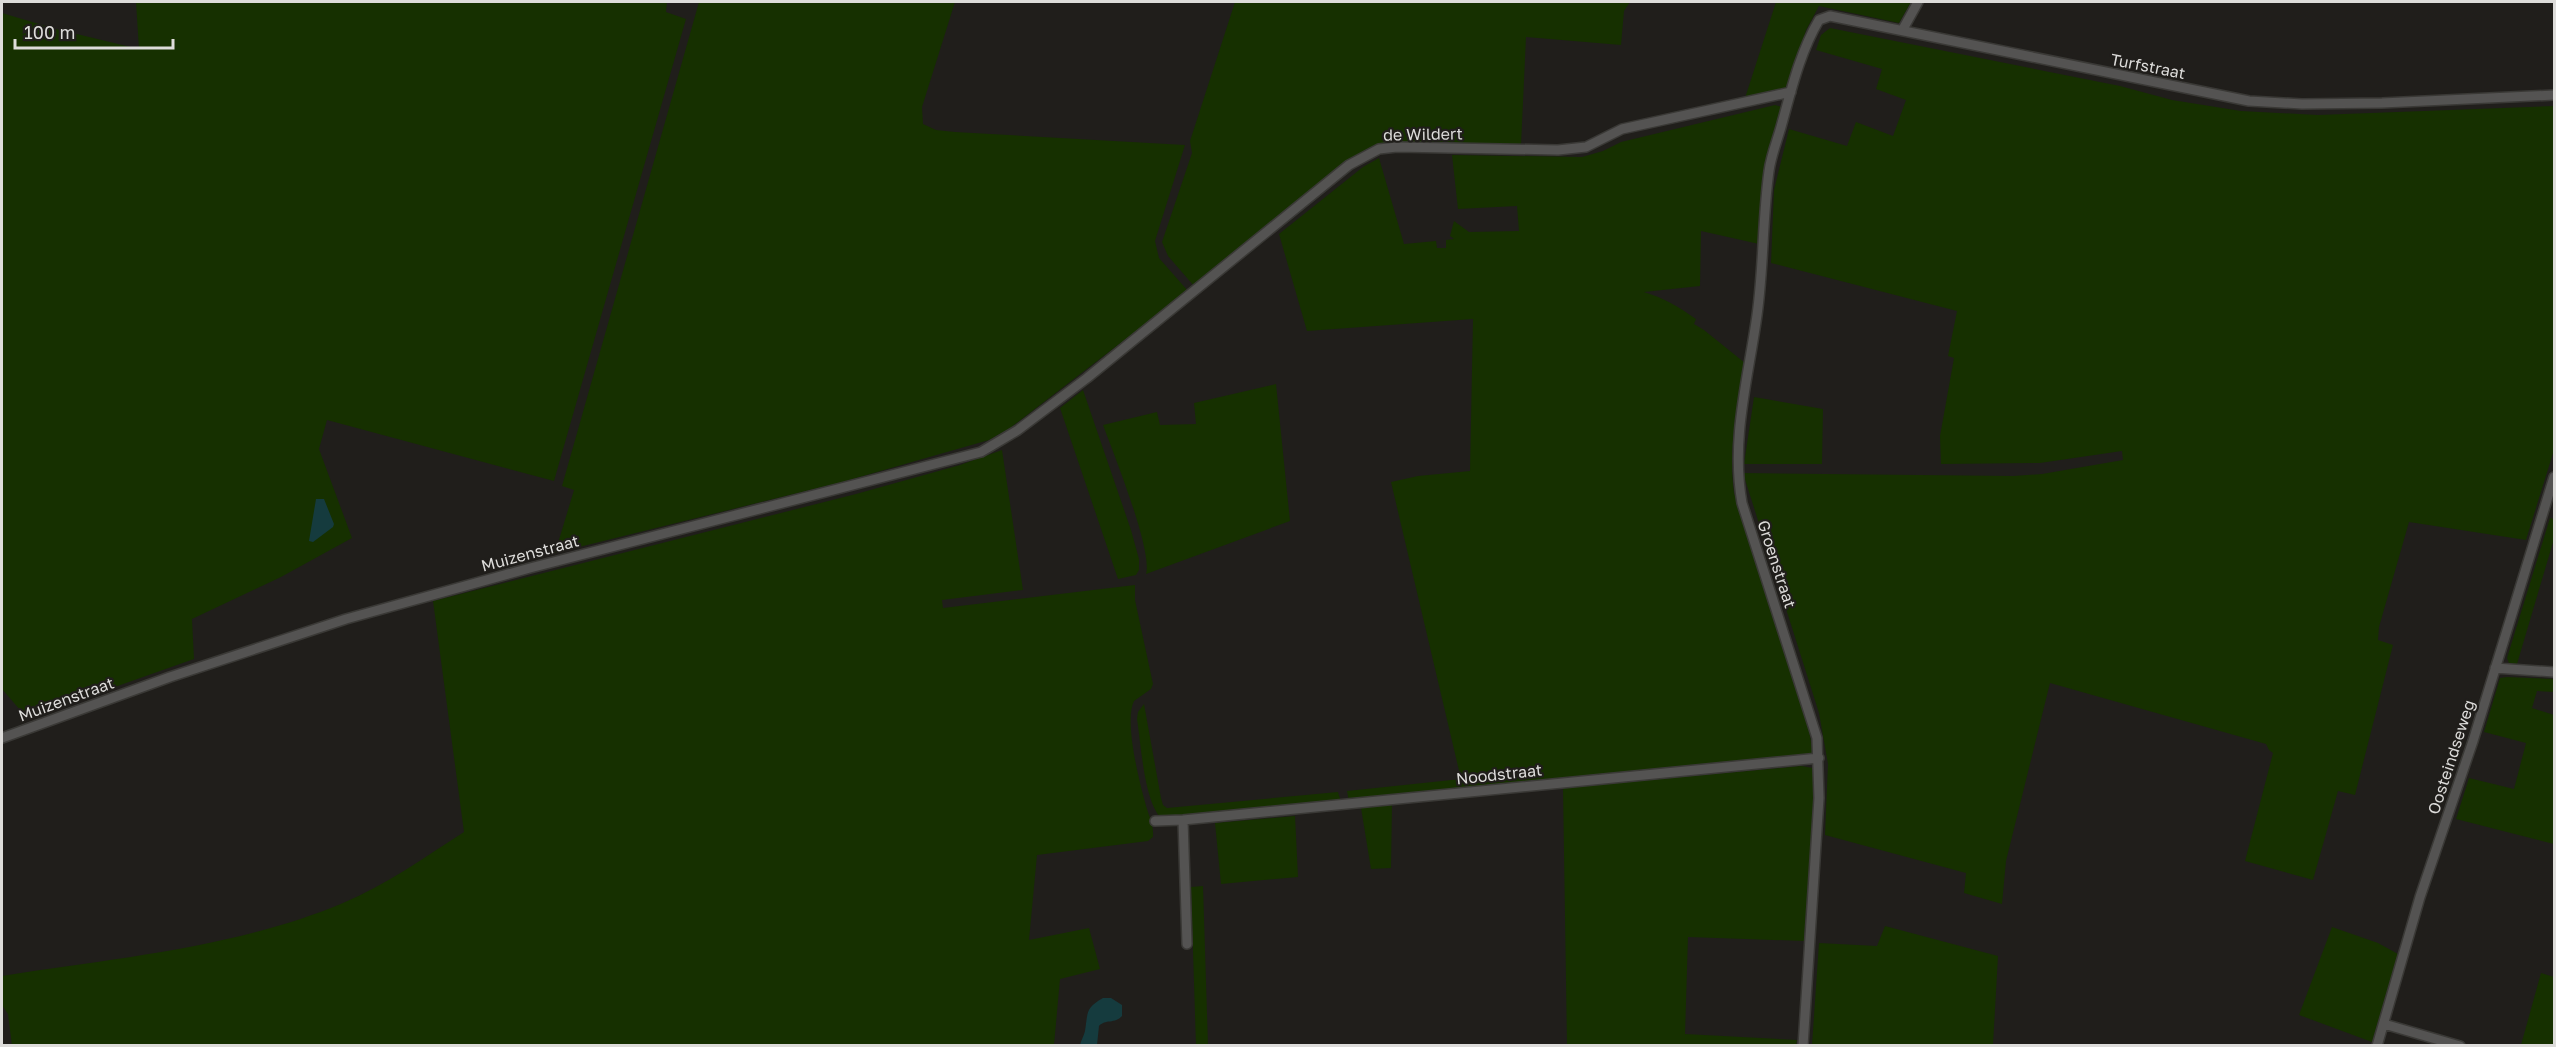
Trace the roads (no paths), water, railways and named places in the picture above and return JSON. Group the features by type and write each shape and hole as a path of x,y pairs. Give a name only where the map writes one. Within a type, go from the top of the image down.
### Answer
{"street":[{"path":"1903,29 1918,2"},
{"name":"Turfstraat","path":"1791,92 1811,33 1819,20 1830,16 1903,29 2146,82 2250,101 2302,104 2370,103 2554,95"},
{"name":"de Wildert","path":"1062,397 1349,165 1379,149 1558,150 1586,147 1622,129 1791,92"},
{"name":"Groenstraat","path":"1791,92 1769,169 1757,320 1745,382 1737,451 1737,476 1742,503 1817,738 1819,798 1803,1046"},
{"name":"Muizenstraat","path":"2,738 170,677 346,619 530,568 981,452 1018,430 1062,397"},
{"name":"Oosteindseweg","path":"2377,1046 2420,897 2495,668 2554,477"},
{"path":"2495,668 2554,672"},
{"name":"Noodstraat","path":"1155,821 1819,758"},
{"path":"1183,820 1187,944"},
{"path":"2384,1024 2460,1046"}],"water":[{"path":"316,499 324,499 334,524 313,542 309,541"},
{"path":"1103,998 1111,998 1122,1005 1122,1016 1099,1026 1097,1045 1080,1045 1088,1012"}]}
